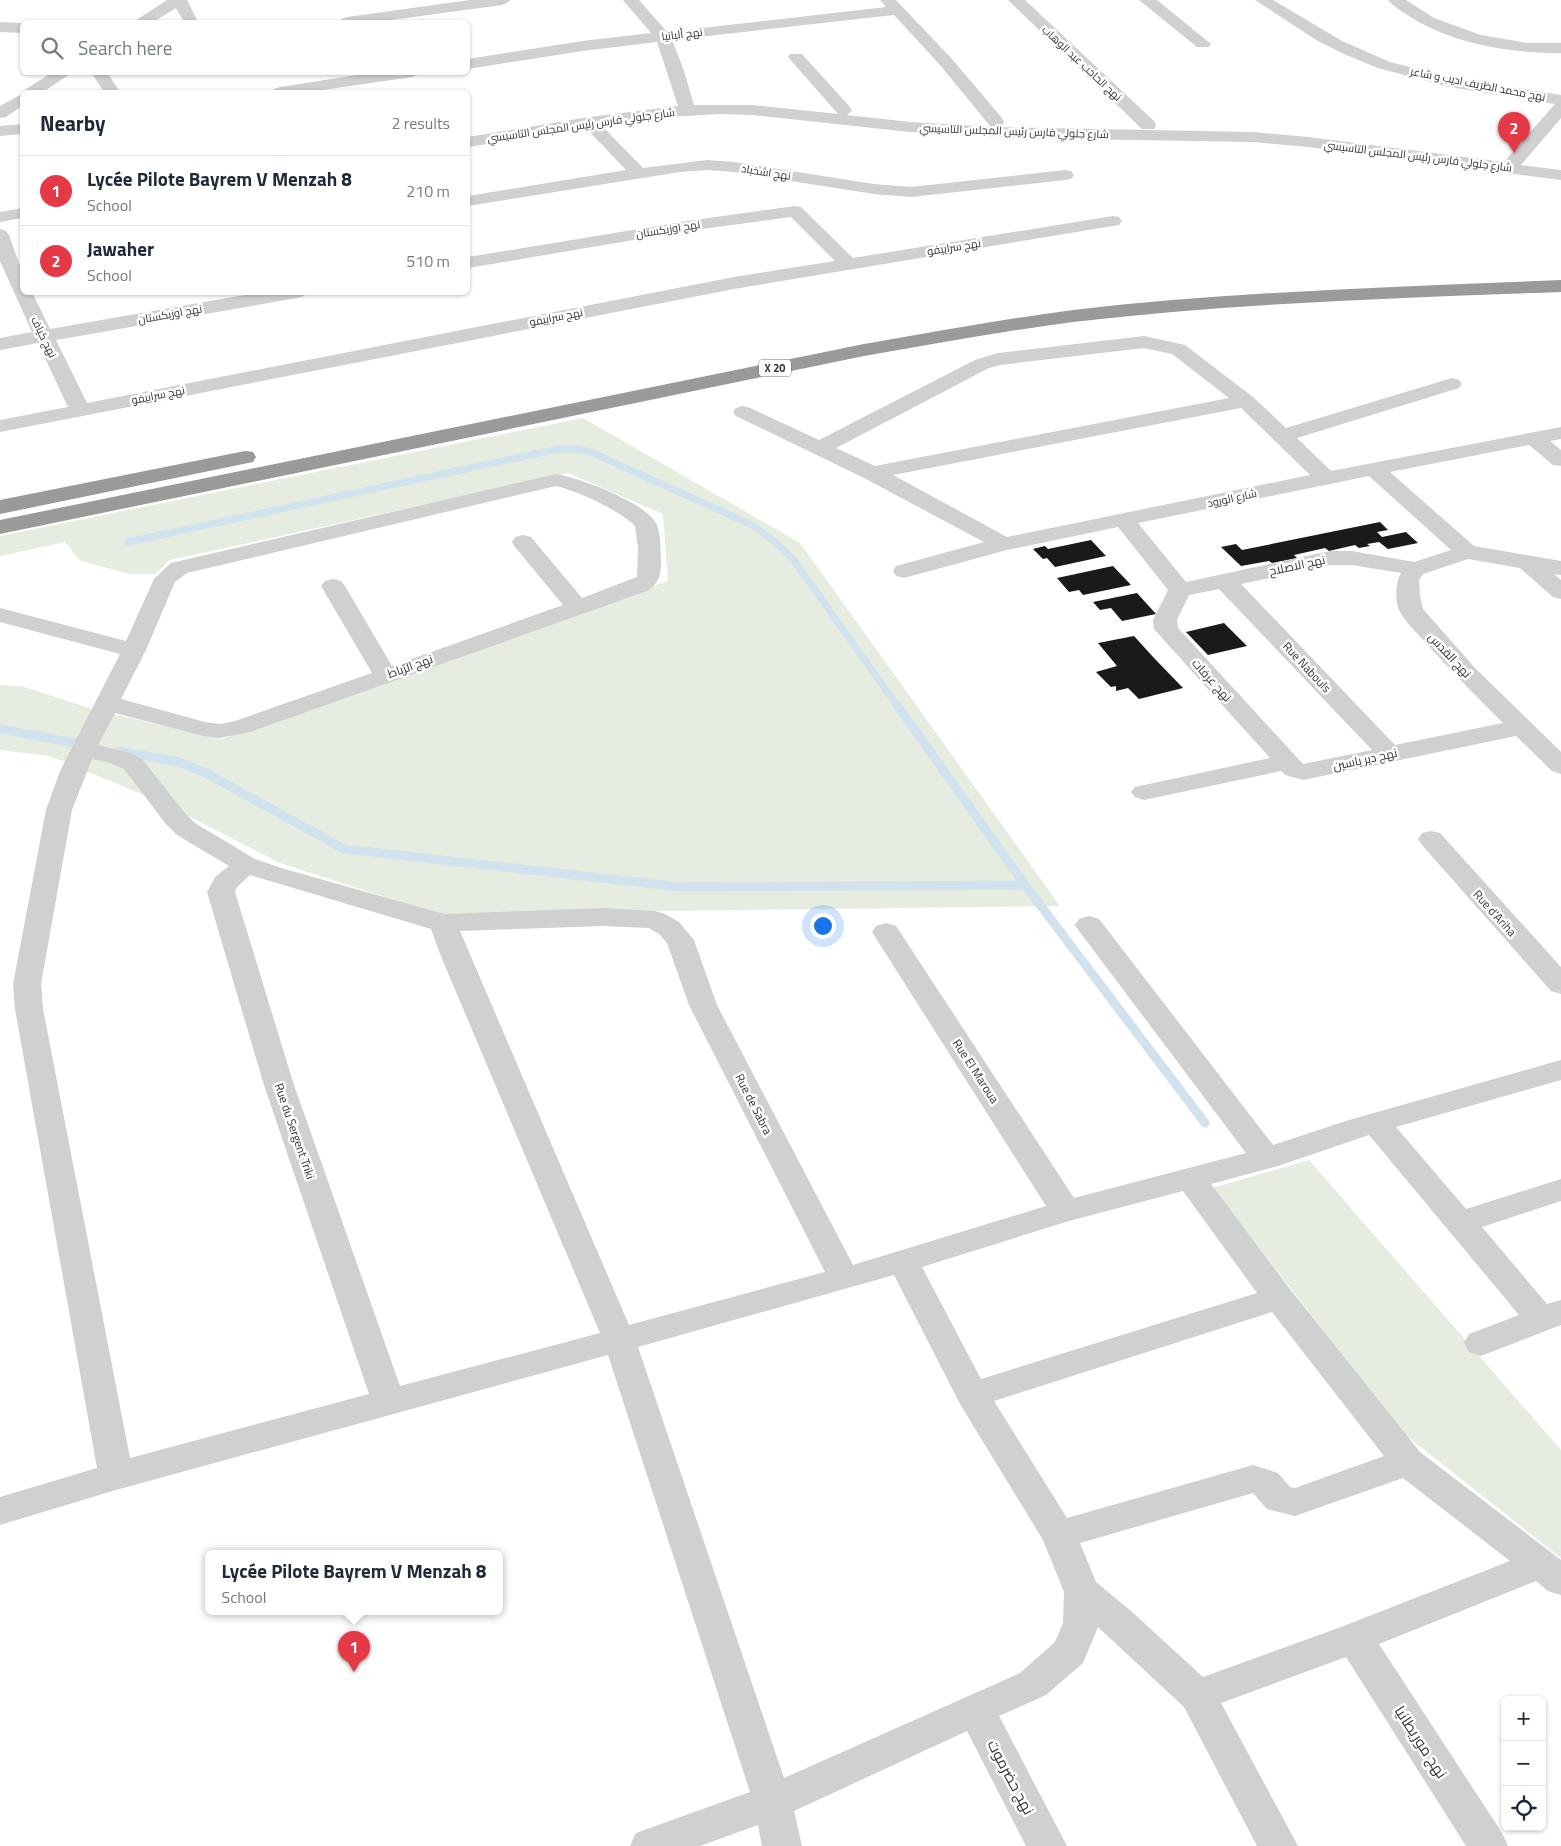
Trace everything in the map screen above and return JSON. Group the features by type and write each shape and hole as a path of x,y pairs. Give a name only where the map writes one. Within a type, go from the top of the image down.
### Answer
{"highway":[{"name":"X 20","path":"384,429 849,336 976,315 1092,300 1216,289 1411,277 1561,272"},
{"name":"X 20","path":"0,527 864,350 987,329 1102,313 1225,302 1561,286"},
{"path":"0,507 263,454"}],"street":[{"path":"146,20 178,0 190,20"},
{"path":"361,20 502,0"},
{"path":"631,0 663,36 676,68 686,105"},
{"name":"نهج الحاجب عبد الوهاب","path":"1016,0 1148,125"},
{"path":"1147,0 1203,44"},
{"name":"نهج محمد الظريف اديب و شاعر","path":"1263,0 1316,35 1384,65 1472,86 1561,100"},
{"path":"1396,0 1427,20 1456,32 1501,43 1556,48 1561,64"},
{"path":"892,5 946,62 996,122"},
{"name":"نهج ألبانيا","path":"470,64 582,46 892,5"},
{"path":"0,27 20,28"},
{"path":"796,57 844,111"},
{"path":"35,90 59,75"},
{"path":"101,75 111,90"},
{"path":"293,90 392,75"},
{"path":"0,113 20,100"},
{"name":"شارع جلولي فارس رئيس المجلس التاسيسي","path":"470,132 686,105 760,101 844,111 996,122 1239,126 1310,132 1512,163 1561,175"},
{"name":"شارع جلولي فارس رئيس المجلس التاسيسي","path":"470,142 686,105 753,110 901,126 1011,133 1252,137 1512,163 1561,164"},
{"path":"1512,163 1561,107"},
{"path":"589,122 638,173"},
{"path":"0,131 20,129"},
{"name":"نهج اشخباد","path":"470,201 638,173 707,165 734,166 817,180 910,192 1065,175"},
{"path":"817,180 802,197 795,211 849,264"},
{"path":"0,204 20,201"},
{"name":"نهج اوزبكستان","path":"470,263 687,226 795,211"},
{"path":"0,217 20,213"},
{"name":"نهج سراييفو","path":"0,426 734,283 1113,221"},
{"name":"نهج كياف","path":"0,235 13,277 20,291"},
{"name":"نهج كياف","path":"22,295 80,410"},
{"name":"نهج اوزبكستان","path":"0,344 280,295"},
{"path":"818,449 982,364 998,359 1144,342 1178,348 1246,401 1326,478"},
{"path":"1281,436 1452,384"},
{"path":"872,473 1246,401"},
{"path":"743,412 872,473 1004,544"},
{"name":"شارع الورود","path":"904,571 1004,544 1326,478 1561,433"},
{"path":"1533,438 1561,460"},
{"path":"1373,469 1467,552"},
{"name":"نهج الرّباط","path":"108,703 204,729 220,731 241,727 639,586 647,582 650,574 646,526 634,514 569,482 556,480 179,568 166,579 134,650"},
{"path":"1124,520 1180,590"},
{"path":"522,542 577,607"},
{"path":"1416,569 1467,552 1528,564 1561,568"},
{"name":"نهج الاصلاح","path":"1180,590 1330,558 1352,558 1416,569"},
{"path":"1528,564 1561,592"},
{"name":"نهج القدس","path":"1416,569 1408,580 1408,596 1411,610 1420,624 1561,766"},
{"name":"Rue Nabouls","path":"1224,580 1389,754"},
{"path":"333,586 386,675"},
{"name":"نهج عرفات","path":"1180,590 1165,620 1166,629 1287,762"},
{"path":"0,615 134,650 73,771 59,810 27,984 31,1019 116,1476"},
{"name":"نهج دير ياسين","path":"1287,762 1294,770 1303,772 1521,727"},
{"path":"84,750 118,757 132,764 186,829 246,865 342,895 443,923 454,954 619,1339 773,1802 782,1846"},
{"path":"1144,792 1287,762"},
{"name":"Rue d'Ariha","path":"1431,839 1496,915 1561,985"},
{"name":"Rue du Sergent Triki","path":"246,865 225,883 221,892 278,1082 389,1403"},
{"name":"Rue de Sabra","path":"443,923 603,917 655,920 669,928 680,940 703,1005 844,1279"},
{"path":"1089,925 1136,989 1268,1158"},
{"name":"Rue El Maroua","path":"886,932 1066,1211"},
{"path":"0,1511 116,1476 844,1279 1066,1211 1268,1158 1376,1123 1561,1070"},
{"path":"1376,1123 1461,1222 1551,1316 1481,1342"},
{"path":"1191,1179 1279,1298 1408,1462 1555,1577"},
{"path":"1461,1222 1561,1190"},
{"path":"650,1846 773,1802 1033,1684 1070,1652 1081,1623 1082,1592 1059,1535 972,1395 902,1260"},
{"path":"972,1395 1279,1298"},
{"path":"1059,1535 1253,1479 1261,1480 1269,1485 1278,1499 1295,1502 1408,1462"},
{"path":"1197,1695 1354,1638 1555,1577"},
{"path":"1082,1592 1118,1622 1197,1695 1278,1846"},
{"name":"نهج موريطانيا","path":"1354,1638 1488,1846"},
{"name":"نهج حضرموت","path":"975,1709 1047,1846"}],"shaded area":[{"path":"583,418 800,543 1060,906 437,914 280,863 163,803 50,756 0,750 0,685 21,686 95,710 222,739 668,581 663,514 568,473 170,560 155,574 129,574 79,560 65,542 0,556 0,536"},
{"path":"1309,1160 1561,1450 1561,1558 1403,1433 1213,1188"}],"building":[{"path":"1380,522 1388,530 1377,532 1382,537 1406,532 1418,543 1388,549 1379,542 1367,544 1370,546 1359,548 1355,545 1329,551 1325,548 1294,555 1297,558 1241,566 1221,547 1236,544 1242,550"},
{"path":"1091,540 1106,556 1055,567 1047,558 1043,559 1033,549 1045,546 1048,549"},
{"path":"1113,566 1131,585 1083,595 1079,590 1069,592 1057,578"},
{"path":"1137,593 1156,614 1122,621 1111,608 1100,610 1093,602"},
{"path":"1224,623 1247,646 1208,655 1186,632"},
{"path":"1134,636 1183,688 1139,699 1128,688 1116,691 1116,686 1111,687 1096,672 1117,666 1098,643"}],"waterway":[{"path":"128,542 558,449 578,449 593,453 752,525 774,541 793,559 898,707"},
{"path":"897,705 1025,885"},
{"path":"0,729 86,745"},
{"path":"118,751 179,762 206,773 344,849 681,887 1025,885"},
{"path":"1025,885 1205,1123"}],"place":[{"name":"Jawaher","path":"1514,153"},
{"name":"Lycée Pilote Bayrem V Menzah 8","path":"354,1672"}]}
